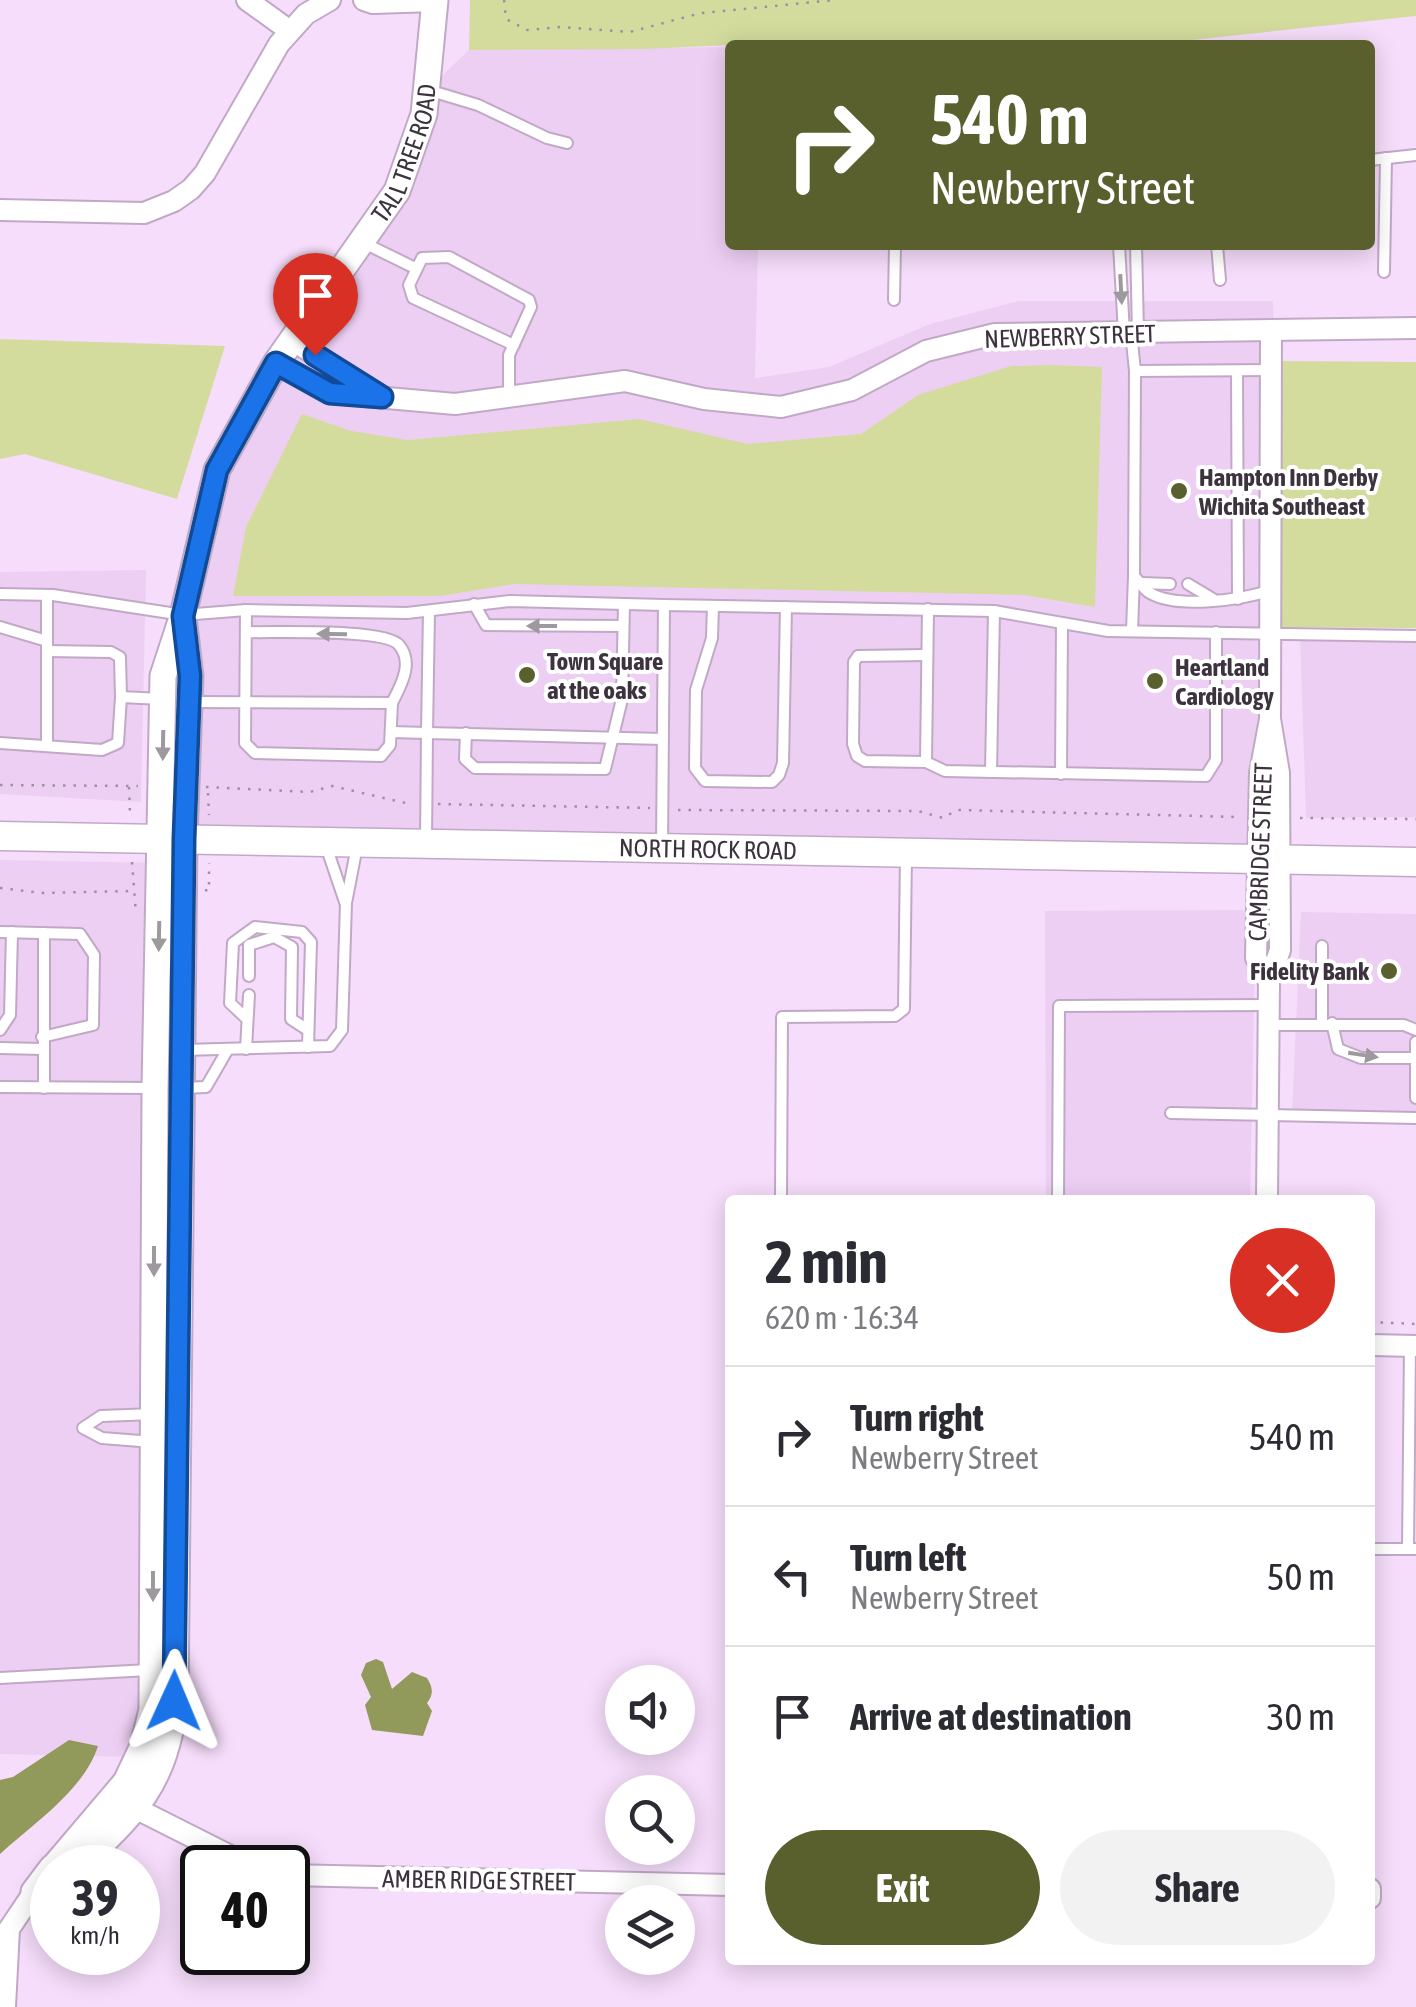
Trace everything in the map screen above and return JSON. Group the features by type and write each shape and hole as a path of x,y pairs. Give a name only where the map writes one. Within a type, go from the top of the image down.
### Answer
{"main road":[{"name":"NORTH ROCK ROAD","path":"0,836 1416,862"}],"street":[{"path":"247,0 290,31"},
{"path":"0,210 144,213 174,201 205,172 279,44 306,14 330,0"},
{"path":"364,0 434,1"},
{"name":"TALL TREE ROAD","path":"100,1845 125,1822 155,1780 170,1737 163,1670 154,1442 156,1088 173,839 176,700 164,676 183,616 217,470 276,363 397,190 424,114 434,1"},
{"name":"NEWBERRY STREET","path":"276,363 330,393 455,404 624,381 704,399 782,408 852,390 926,351 995,334 1416,328"},
{"name":"CAMBRIDGE STREET","path":"1267,1195 1269,982 1280,950 1268,859 1279,774 1270,719 1271,330"},
{"name":"NEWBERRY STREET","path":"292,340 382,397"},
{"name":"TALL TREE ROAD","path":"73,1845 126,1782 143,1746 163,1670 177,1428 182,1088 173,839"},
{"path":"1375,1346 1413,1346"},
{"path":"135,1808 208,1845"},
{"name":"AMBER RIDGE STREET","path":"310,1875 725,1884"},
{"name":"TALL TREE ROAD","path":"5,2007 9,1929 30,1904"}],"lane":[{"path":"426,90 478,105 567,143"},
{"path":"1375,159 1416,155"},
{"path":"1384,272 1386,158"},
{"path":"362,242 415,268"},
{"path":"894,250 894,300"},
{"path":"1120,250 1135,371 1137,580 1132,631"},
{"path":"1131,332 1136,250"},
{"path":"1217,250 1220,280"},
{"path":"509,396 509,355 532,307 529,300 449,258 422,258 409,284 413,298 514,344"},
{"path":"1135,371 1271,370"},
{"path":"1238,371 1238,600"},
{"path":"1137,580 1170,584"},
{"path":"1137,580 1148,593 1172,601 1238,600 1271,590"},
{"path":"1188,584 1214,600"},
{"path":"0,594 47,595 183,616 246,610 429,611 510,601 994,611 1108,631 1416,636"},
{"path":"47,595 47,746"},
{"path":"474,604 486,625 623,626"},
{"path":"466,734 466,759 474,768 606,769 622,699 624,604"},
{"path":"662,847 664,605"},
{"path":"713,606 712,638 696,690 695,768 706,781 772,782 783,763 786,607"},
{"path":"926,762 928,609"},
{"path":"246,610 245,744 255,753 381,756 390,745 392,703 405,675 404,655 391,638 246,632"},
{"path":"426,843 429,611"},
{"path":"991,772 994,611"},
{"path":"376,612 376,636"},
{"path":"1061,774 1062,623"},
{"path":"0,627 47,646 120,656 121,696 118,744 102,750 0,743"},
{"path":"927,655 858,656 854,662 853,744 857,756 865,761 926,762 945,771 1206,776 1216,760 1216,632"},
{"path":"121,696 392,703"},
{"path":"390,732 663,739"},
{"path":"325,842 346,903"},
{"path":"182,1050 330,1046 342,1030 346,903 358,842"},
{"path":"781,1195 782,1017 895,1016 904,1009 906,852"},
{"path":"246,1018 230,1003 233,943 256,927 302,932 311,942 308,1047"},
{"path":"0,1030 10,1015 6,932 80,934 94,955 93,1025 42,1037"},
{"path":"44,933 44,1088"},
{"path":"249,976 250,945 274,937 292,947 291,1019 308,1030"},
{"path":"1322,946 1327,1023 1338,1049 1360,1058 1416,1058"},
{"path":"246,1048 249,994"},
{"path":"1058,1195 1058,1006 1269,1015 1327,1023 1404,1024 1416,1030"},
{"path":"1416,1042 1416,1098"},
{"path":"0,1048 42,1050"},
{"path":"0,1087 206,1087 228,1049"},
{"path":"1171,1113 1416,1118"},
{"path":"1375,1549 1412,1549 1413,1346"},
{"path":"154,1414 177,1428 154,1442 102,1438 83,1428 101,1416 154,1414"},
{"path":"0,1678 163,1670"}],"path":[{"path":"504,0 506,19 527,30 560,27 630,32 701,14 836,0"},
{"path":"0,784 145,786"},
{"path":"208,787 310,792 332,786 406,804 918,811 943,818 957,810 1238,817"},
{"path":"1306,818 1416,819"},
{"path":"0,888 43,892 134,891"},
{"path":"1375,1322 1416,1324"}],"shaded area":[{"path":"470,0 1416,0 1416,16 1192,40 725,40 725,45 645,49 469,50"},
{"path":"725,47 725,250 758,250 755,378 829,367 930,324 1019,301 1273,301 1278,860 184,839 183,615 217,470 397,191 427,90 469,50"},
{"path":"0,339 225,346 177,499 25,454 0,459"},
{"path":"1277,361 1416,362 1416,628 1275,627"},
{"path":"1011,366 1102,367 1095,607 1024,595 514,584 440,596 233,596 246,527 302,414 351,431 408,440 639,419 748,444 861,434 918,395"},
{"path":"146,570 141,802 0,794 0,572"},
{"path":"1300,633 1416,633 1416,817 1306,818"},
{"path":"0,860 161,863 138,1757 0,1754"},
{"path":"1256,910 1250,1195 1046,1195 1045,911"},
{"path":"1301,912 1416,914 1416,1117 1292,1116"},
{"path":"376,1659 383,1662 392,1689 412,1672 427,1678 432,1691 427,1703 432,1711 423,1736 372,1730 365,1705 371,1697 361,1675 366,1663"},
{"path":"69,1740 98,1746 82,1777 0,1854 0,1780 13,1777"}],"place":[{"name":"Hampton Inn Derby Wichita Southeast","path":"1179,491"},
{"name":"Town Square at the oaks","path":"527,675"},
{"name":"Heartland Cardiology","path":"1155,681"},
{"name":"Fidelity Bank","path":"1389,971"}],"route":[{"path":"174,1701 184,839 190,676 183,616 217,470 276,363 330,393 382,397 315,355"}]}
